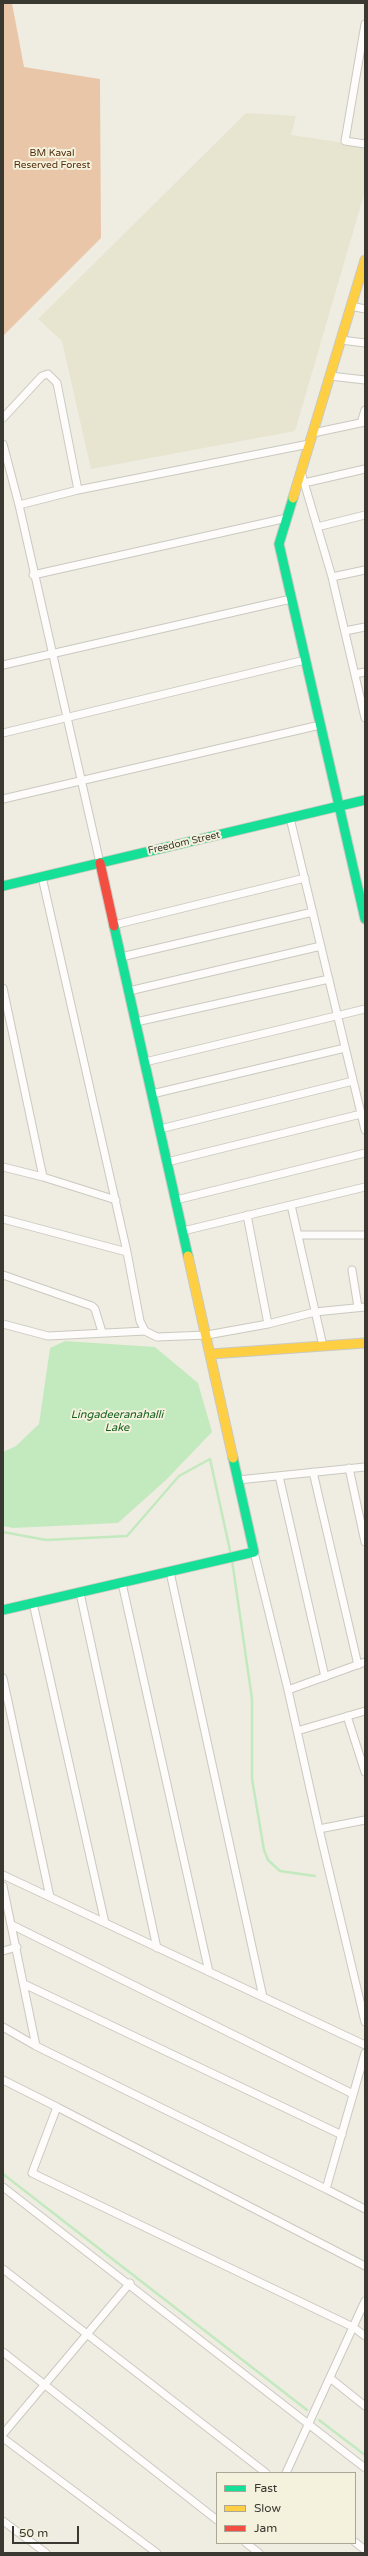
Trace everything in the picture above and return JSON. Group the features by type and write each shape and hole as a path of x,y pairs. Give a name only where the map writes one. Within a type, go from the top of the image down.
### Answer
{"street":[{"path":"365,24 345,141 365,144"},
{"path":"365,260 363,276 351,306 279,544 365,919"},
{"path":"351,306 365,309"},
{"path":"341,340 365,343"},
{"path":"3,418 42,376 48,374 57,383 78,490"},
{"path":"330,376 365,380"},
{"path":"313,433 363,423 365,410"},
{"path":"3,444 19,505 33,575 207,1335 254,1552 288,1690 318,1829 365,2022"},
{"path":"19,505 78,490 310,444"},
{"path":"304,483 365,469"},
{"path":"301,472 332,577 365,718"},
{"path":"317,527 365,515"},
{"path":"33,575 287,518"},
{"path":"332,577 365,570"},
{"path":"3,666 51,653 291,598"},
{"path":"345,631 365,626"},
{"path":"3,733 305,660"},
{"path":"355,674 365,672"},
{"path":"3,799 320,725"},
{"name":"Freedom Street","path":"3,886 365,800"},
{"path":"290,818 365,1130"},
{"path":"42,877 116,1200 140,1321 145,1332"},
{"path":"114,925 305,878"},
{"path":"121,957 313,912"},
{"path":"129,991 321,946"},
{"path":"136,1022 329,979"},
{"path":"3,988 43,1177"},
{"path":"145,1062 338,1016 365,1008"},
{"path":"152,1094 345,1048"},
{"path":"160,1129 353,1081"},
{"path":"167,1162 361,1114"},
{"path":"176,1200 365,1152"},
{"path":"3,1167 43,1177 116,1200"},
{"path":"183,1230 365,1187"},
{"path":"291,1205 323,1346"},
{"path":"247,1215 268,1324"},
{"path":"3,1219 127,1252"},
{"path":"298,1235 365,1235"},
{"path":"3,1324 48,1336 102,1332 145,1332 157,1337 207,1335 268,1324 315,1312 362,1307 352,1270"},
{"path":"3,1275 92,1306 95,1309 102,1332"},
{"path":"211,1354 365,1343"},
{"path":"238,1480 365,1467"},
{"path":"349,1468 365,1542"},
{"path":"288,1690 361,1663 313,1472"},
{"path":"279,1476 325,1677"},
{"path":"3,1610 254,1552"},
{"path":"170,1572 263,1997"},
{"path":"122,1583 210,1972"},
{"path":"80,1593 157,1948"},
{"path":"33,1604 105,1923"},
{"path":"3,1678 50,1897"},
{"path":"297,1731 365,1711"},
{"path":"347,1716 365,1772"},
{"path":"318,1829 365,1820"},
{"path":"3,1875 365,2045"},
{"path":"3,1886 17,1947 36,2046"},
{"path":"12,1925 353,2094"},
{"path":"3,1951 17,1947"},
{"path":"24,1984 342,2135"},
{"path":"3,2027 36,2046 365,2209"},
{"path":"326,2189 365,2053"},
{"path":"3,2080 365,2266"},
{"path":"56,2107 32,2173 353,2327 365,2336"},
{"path":"3,2187 130,2283 365,2468"},
{"path":"3,2269 265,2472"},
{"path":"3,2434 88,2335 130,2283"},
{"path":"286,2472 365,2301"},
{"path":"3,2352 216,2519"},
{"path":"330,2378 365,2406"},
{"path":"3,2438 157,2553"},
{"path":"3,2521 46,2553"},
{"path":"356,2543 365,2550"},
{"path":"249,2546 259,2553"}],"shaded area":[{"path":"246,113 296,116 291,135 365,146 365,191 295,431 91,469 62,341 38,319"}],"green space":[{"name":"BM Kaval Reserved Forest","path":"3,3 12,3 24,67 100,79 101,238 3,336"}],"water":[{"name":"Lingadeeranahalli Lake","path":"65,1341 155,1347 198,1383 212,1432 166,1480 118,1523 13,1528 3,1526 3,1452 16,1446 39,1424 50,1348"}],"waterway":[{"path":"3,1532 46,1540 127,1536 179,1476 210,1459 231,1555"},
{"path":"232,1560 252,1699 252,1779 264,1850 268,1860 280,1871 315,1876"},
{"path":"3,2174 307,2410"},
{"path":"319,2420 365,2455"}],"traffic: fast":[{"path":"293,498 279,544 365,919"},
{"path":"3,886 365,800"},
{"path":"114,926 188,1256"},
{"path":"3,1610 254,1552 233,1458"}],"traffic: slow":[{"path":"293,498 365,260"},
{"path":"188,1256 233,1458"},
{"path":"211,1354 365,1343"}],"traffic: jam":[{"path":"100,863 114,926"}]}
